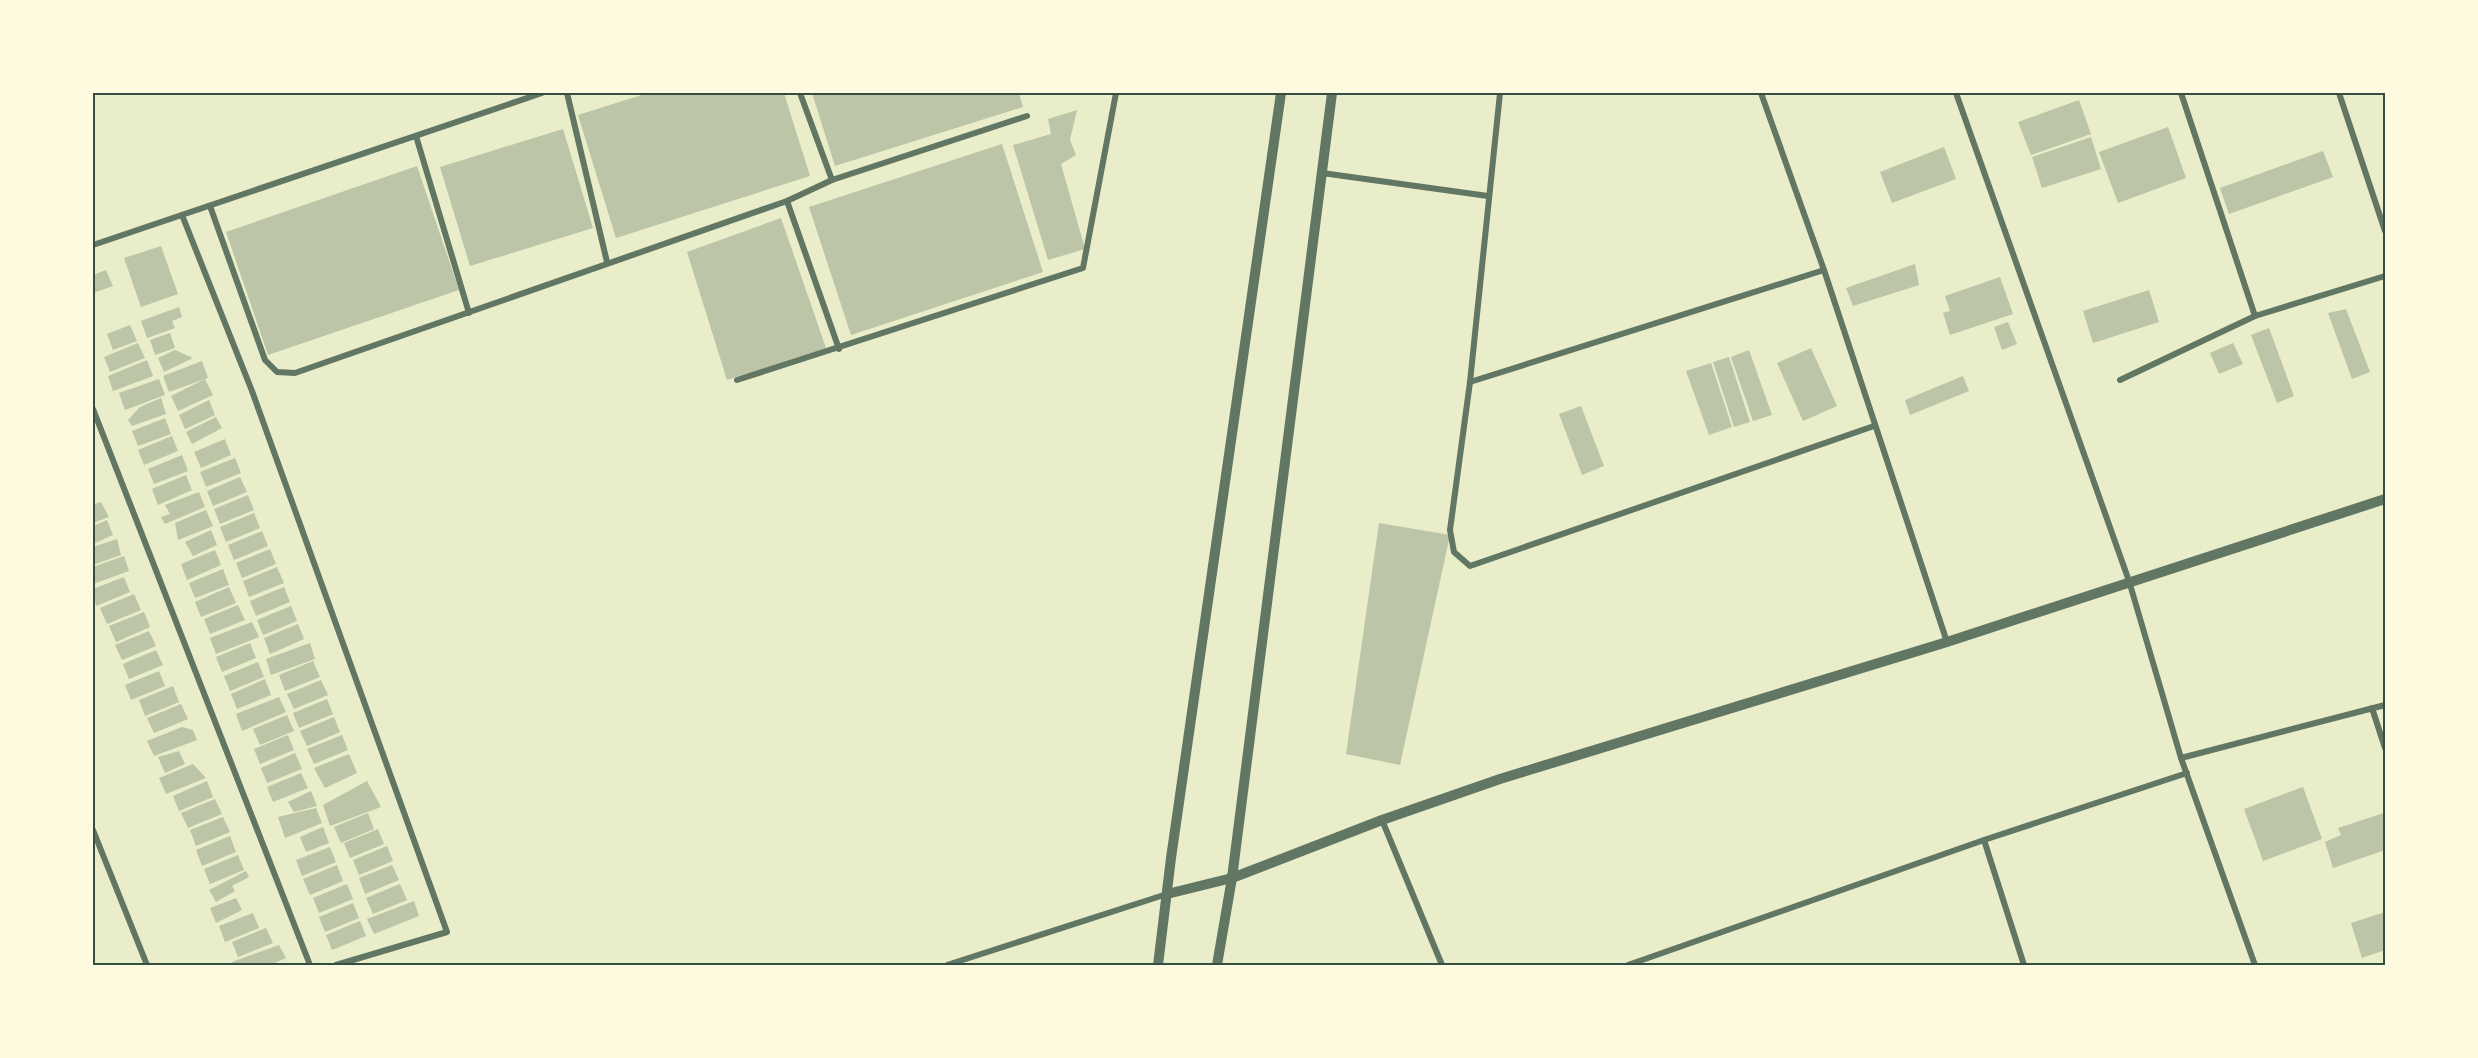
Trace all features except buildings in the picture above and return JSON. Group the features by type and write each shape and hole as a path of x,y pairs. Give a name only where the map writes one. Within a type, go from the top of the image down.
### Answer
{"street":[{"path":"93,245 542,93"},
{"path":"567,93 607,262"},
{"path":"800,93 831,180"},
{"path":"737,380 839,349 1083,268 1116,93"},
{"path":"1158,965 1281,93"},
{"path":"1217,965 1232,878 1332,93"},
{"path":"1500,93 1470,382 1450,530 1454,552 1470,566 1874,426"},
{"path":"1761,93 1824,270 1947,642"},
{"path":"1956,93 2129,581 2181,758 2255,965"},
{"path":"2181,93 2255,316"},
{"path":"2339,93 2385,231"},
{"path":"210,206 266,360 277,372 295,373 786,201 831,180 1027,116"},
{"path":"416,136 469,313"},
{"path":"1322,173 1488,196"},
{"path":"786,201 839,349"},
{"path":"182,215 252,392 447,932 336,965"},
{"path":"1470,382 1824,270"},
{"path":"2120,380 2255,316 2385,276"},
{"path":"93,409 310,965"},
{"path":"947,965 1167,894 1232,878 1382,820 1500,779 1947,642 2385,499"},
{"path":"2181,758 2385,705"},
{"path":"2372,708 2385,748"},
{"path":"1628,965 1984,840 2187,773"},
{"path":"1382,820 1442,965"},
{"path":"93,830 147,965"},
{"path":"1984,840 2024,965"}]}
